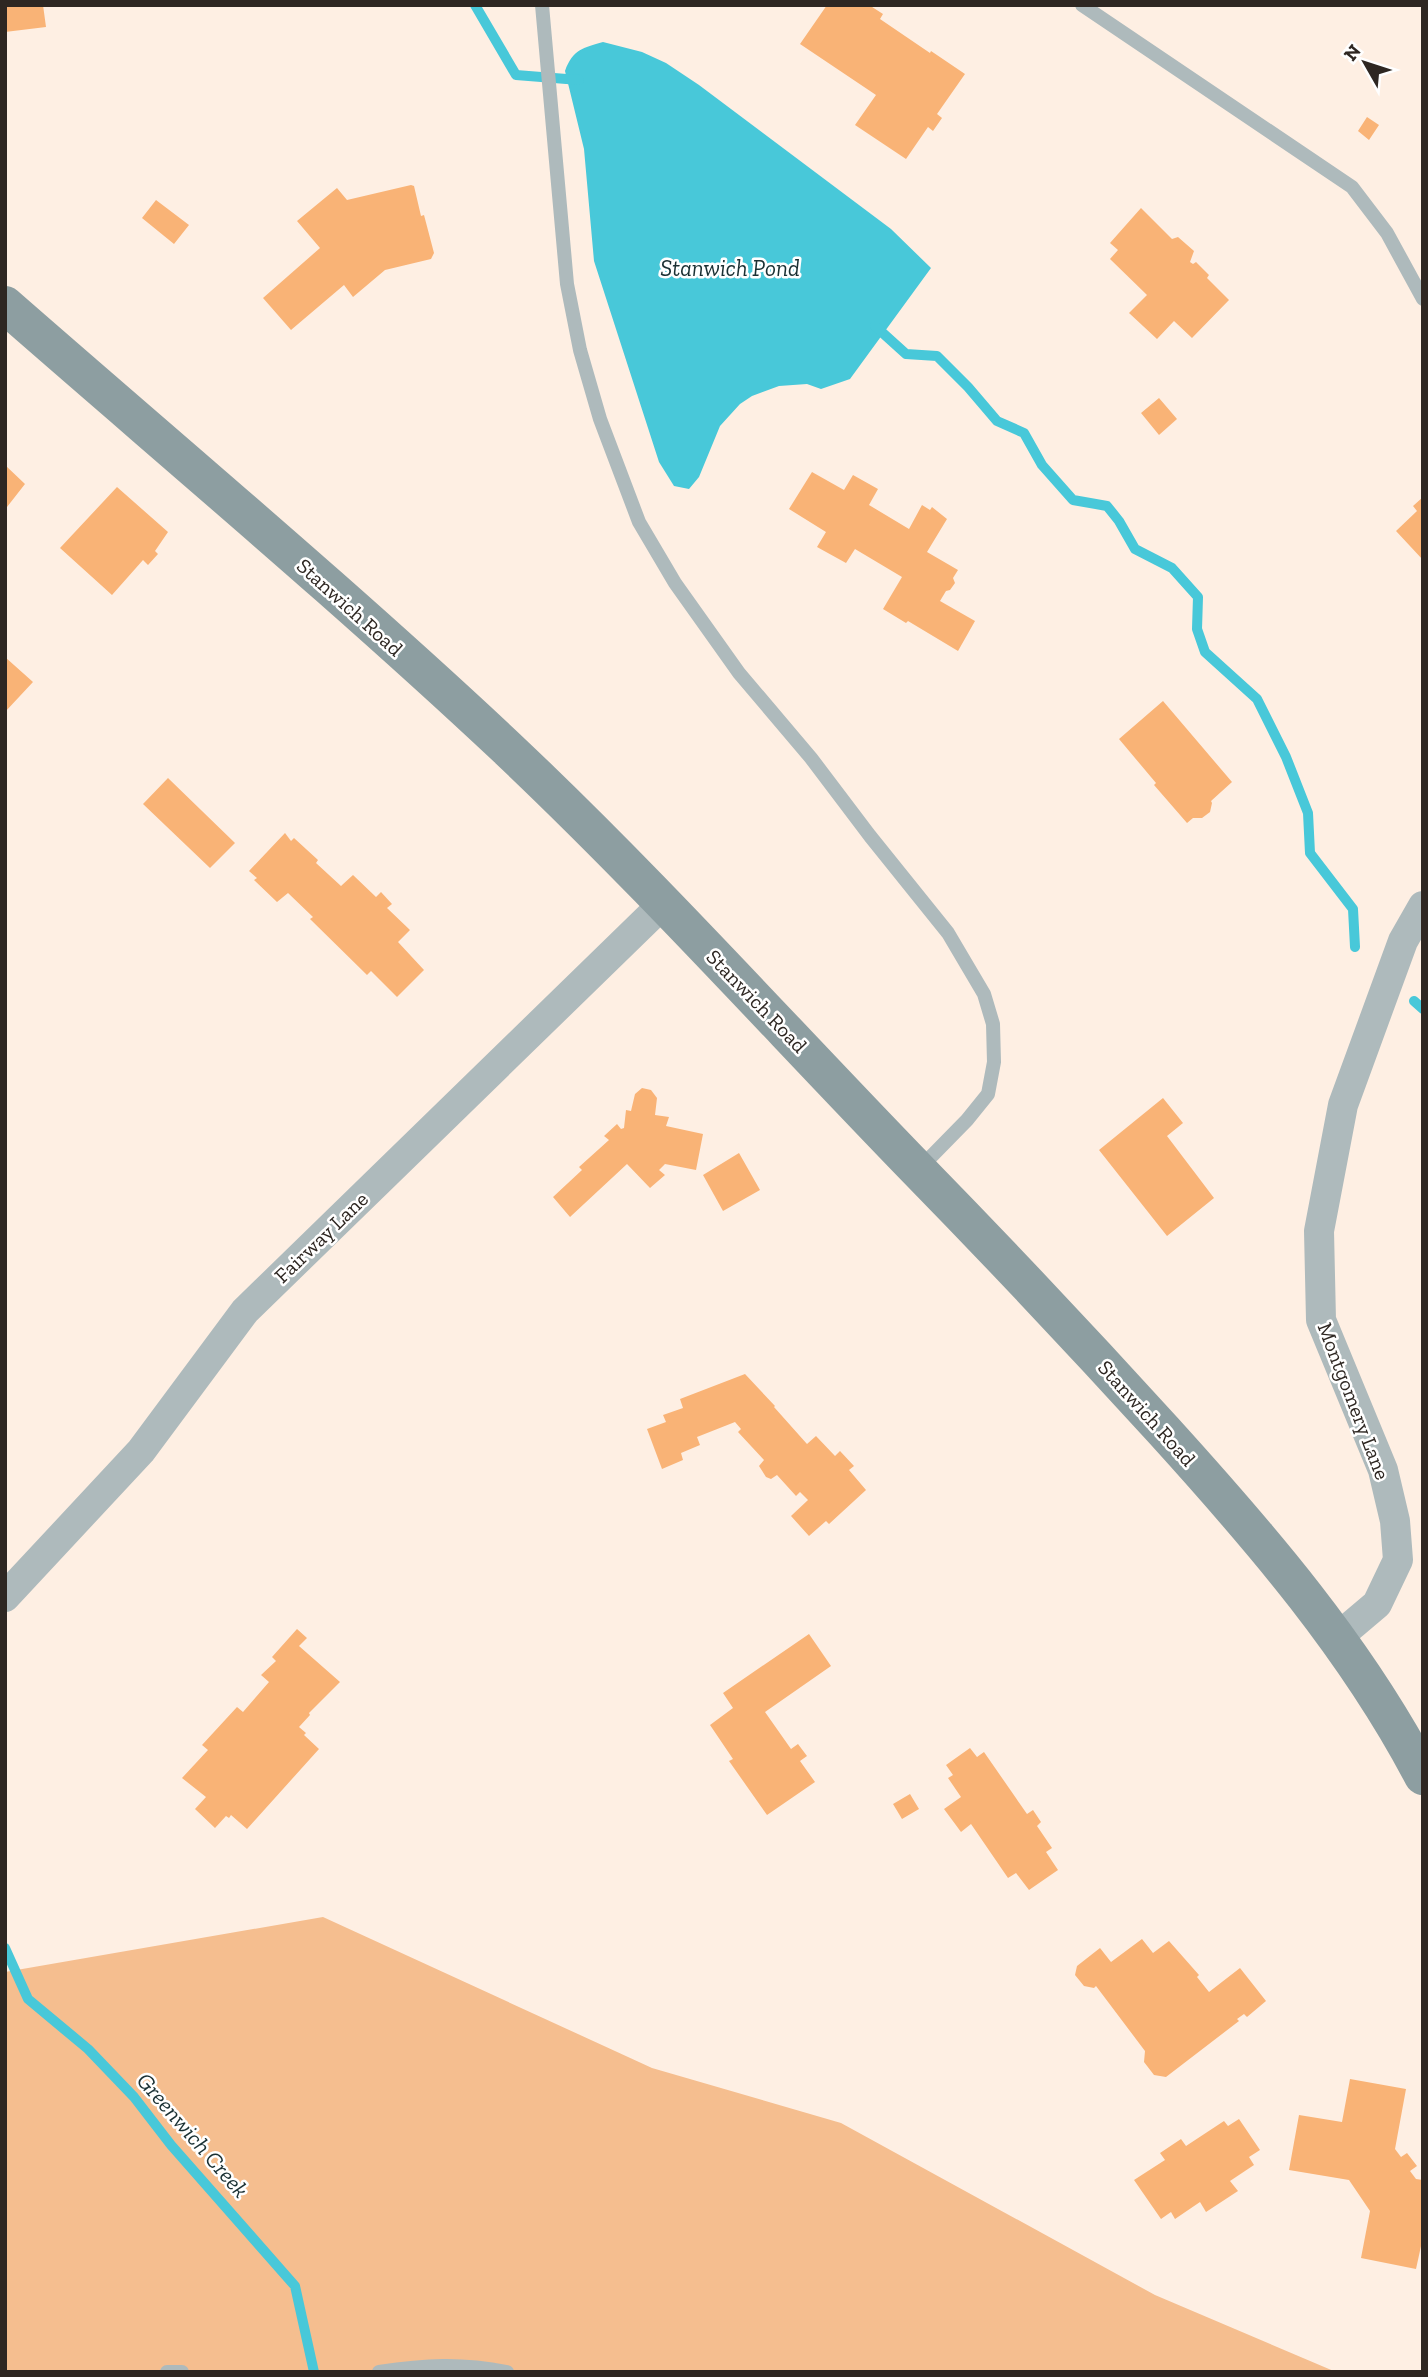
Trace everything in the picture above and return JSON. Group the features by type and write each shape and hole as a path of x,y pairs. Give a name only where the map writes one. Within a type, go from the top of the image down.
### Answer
{"street":[{"name":"Stanwich Road","path":"5,305 508,749 664,903 1062,1320 1192,1462 1338,1637 1385,1709 1423,1776"},
{"name":"Fairway Lane","path":"5,1597 141,1451 245,1311 664,903"},
{"name":"Montgomery Lane","path":"1338,1637 1377,1604 1398,1560 1395,1521 1383,1470 1321,1320 1319,1231 1343,1105 1403,942 1423,906"}],"lane":[{"path":"542,5 567,284 580,350 600,419 639,522 675,583 739,673 811,758 948,933 984,995 993,1024 994,1062 988,1094 918,1170"},
{"path":"1082,5 1352,187 1387,233 1423,299"},
{"path":"384,2371 425,2365 460,2365 507,2372"},
{"path":"167,2372 182,2372"}],"shaded area":[{"path":"323,1917 652,2068 841,2123 1155,2295 1336,2372 5,2372 5,1972"}],"water":[{"name":"Stanwich Pond","path":"603,42 642,52 666,63 699,85 891,229 931,268 850,379 821,389 807,384 779,386 752,396 740,404 720,426 699,477 689,489 674,486 659,462 594,261 584,149 565,71 580,50"}],"building":[{"path":"5,5 43,5 46,27 5,32"},
{"path":"827,5 869,5 883,14 880,19 965,74 937,114 942,118 933,131 928,127 906,159 855,125 876,95 800,44"},
{"path":"1367,117 1379,125 1369,140 1358,131"},
{"path":"414,186 421,216 424,215 434,253 431,259 385,270 353,297 344,285 291,330 263,298 320,248 297,221 337,188 347,200"},
{"path":"156,200 189,225 174,244 142,218"},
{"path":"1141,208 1172,239 1178,237 1194,251 1190,262 1196,262 1209,275 1207,278 1229,300 1192,338 1174,321 1157,339 1129,313 1147,295 1110,259 1118,250 1110,243"},
{"path":"1159,398 1177,419 1159,435 1141,413"},
{"path":"5,465 25,484 7,507 5,506"},
{"path":"812,472 844,490 853,475 878,489 869,505 909,529 922,505 930,510 932,507 947,519 927,552 958,570 953,578 955,583 940,601 975,621 958,651 883,609 902,577 855,549 846,563 817,547 826,532 789,509"},
{"path":"117,487 168,532 155,551 158,554 148,565 143,560 112,595 60,548"},
{"path":"1423,497 1423,560 1396,531 1417,511 1413,506"},
{"path":"5,657 33,682 5,712"},
{"path":"1163,701 1232,782 1211,801 1210,812 1187,823 1119,739"},
{"path":"168,778 235,843 210,868 143,804"},
{"path":"285,833 291,841 294,838 318,860 316,863 341,886 353,875 376,897 381,892 392,904 387,908 410,930 398,942 424,970 397,997 371,971 367,975 310,919 313,917 288,893 277,902 254,880 257,878 249,871"},
{"path":"642,1088 651,1090 657,1098 655,1115 669,1117 666,1126 703,1134 696,1170 665,1164 659,1170 665,1175 650,1188 627,1164 570,1217 553,1197 582,1170 579,1167 609,1140 604,1136 617,1124 621,1129 624,1128 626,1110 631,1111 635,1094"},
{"path":"1163,1098 1183,1123 1167,1136 1214,1198 1167,1236 1099,1150"},
{"path":"739,1153 760,1190 723,1211 703,1175"},
{"path":"745,1374 807,1444 816,1436 835,1456 840,1451 854,1466 849,1470 866,1490 829,1524 826,1521 809,1536 791,1516 808,1500 800,1492 796,1496 777,1475 771,1479 766,1477 759,1466 764,1460 738,1432 741,1429 735,1422 697,1437 700,1445 681,1453 683,1460 662,1469 647,1429 666,1422 663,1415 683,1408 680,1399"},
{"path":"297,1629 307,1638 299,1646 340,1682 299,1727 319,1749 247,1829 231,1815 229,1818 226,1816 215,1828 195,1809 206,1797 182,1778 208,1750 202,1745 237,1707 243,1712 269,1682 261,1675 276,1661 272,1657"},
{"path":"809,1634 831,1666 765,1712 791,1749 798,1744 807,1756 800,1761 815,1782 767,1815 729,1761 733,1759 710,1725 733,1708 723,1693"},
{"path":"970,1748 977,1757 984,1752 1027,1814 1033,1810 1041,1822 1037,1826 1052,1848 1046,1852 1058,1870 1029,1890 1016,1873 1008,1878 971,1824 961,1832 944,1809 961,1797 948,1778 953,1775 946,1765"},
{"path":"910,1794 919,1809 902,1819 893,1804"},
{"path":"1142,1939 1153,1953 1169,1941 1199,1975 1197,1977 1209,1992 1240,1968 1266,2001 1247,2017 1244,2014 1237,2019 1239,2021 1166,2077 1154,2075 1144,2062 1145,2051 1096,1986 1084,1986 1075,1975 1077,1966 1100,1948 1111,1962"},
{"path":"1350,2079 1406,2089 1395,2149 1401,2157 1407,2153 1417,2166 1410,2171 1416,2179 1423,2180 1423,2237 1416,2269 1361,2258 1370,2211 1349,2180 1289,2170 1299,2115 1342,2122"},
{"path":"1239,2119 1260,2150 1249,2157 1254,2165 1230,2181 1238,2191 1206,2212 1200,2202 1175,2219 1171,2212 1161,2219 1134,2180 1165,2160 1160,2153 1181,2139 1186,2146 1224,2121 1228,2126"}],"waterway":[{"path":"475,5 516,75 579,80"},
{"path":"875,326 906,354 937,356 997,421 1024,433 1042,465 1073,500 1107,506 1135,549 1172,568 1198,597 1197,629 1205,652 1257,699 1286,757 1308,813 1310,853 1353,909 1355,947"},
{"path":"1414,1001 1423,1009"},
{"name":"Greenwich Creek","path":"5,1948 28,1999 88,2049 134,2097 171,2145 295,2286 314,2372"}]}
